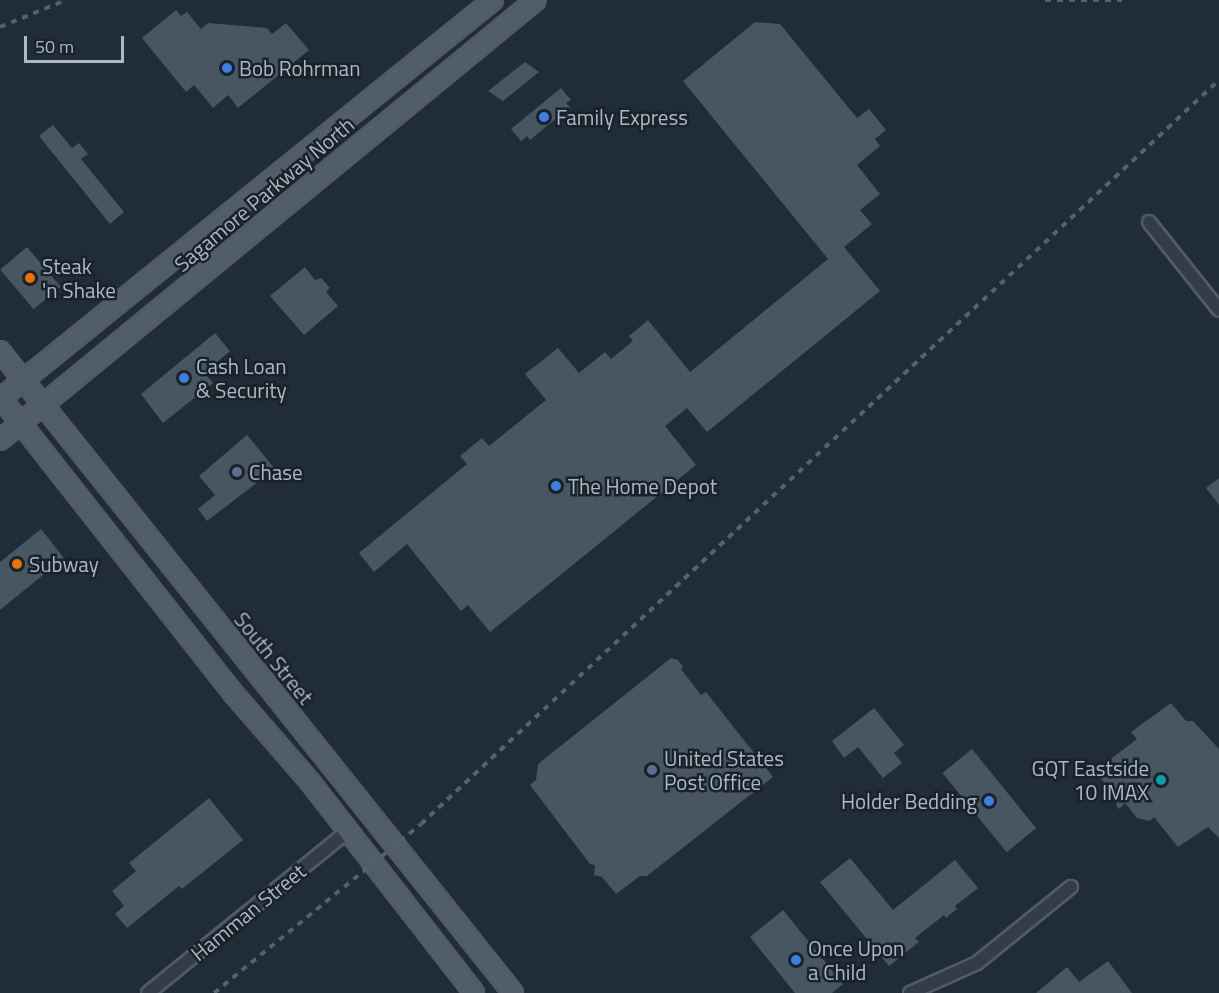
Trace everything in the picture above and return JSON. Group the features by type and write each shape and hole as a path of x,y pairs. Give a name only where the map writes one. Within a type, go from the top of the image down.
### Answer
{"main road":[{"name":"Sagamore Parkway North","path":"0,398 494,0"},
{"name":"Sagamore Parkway North","path":"0,440 536,0"},
{"name":"South Street","path":"0,351 513,993"},
{"path":"0,398 234,693 348,831 474,993"},
{"path":"447,958 469,939"}],"street":[{"path":"1149,222 1219,310"},
{"name":"Hamman Street","path":"148,993 348,831"},
{"path":"910,993 977,963 1071,887"}],"building":[{"name":"Bob Rohrman","path":"176,10 181,16 187,12 201,29 208,23 267,28 272,34 286,23 309,50 238,108 228,95 213,108 194,85 186,92 142,38"},
{"path":"755,22 780,24 857,118 869,109 886,130 875,139 880,146 857,165 880,194 860,210 872,224 844,247 880,291 707,432 687,408 665,426 696,465 490,632 468,605 461,611 407,544 374,572 359,553 467,464 460,456 482,438 489,446 546,400 525,374 558,348 579,373 605,352 611,359 633,341 629,336 648,320 690,372 828,259 683,81"},
{"path":"525,62 539,72 503,101 488,91"},
{"path":"561,88 571,100 566,103 570,107 530,140 527,136 521,141 511,129"},
{"path":"53,125 72,148 79,143 88,154 81,159 124,212 110,224 39,136"},
{"name":"Steak 'n Shake","path":"27,247 60,287 34,309 0,269"},
{"path":"305,267 315,280 321,278 330,288 326,292 338,306 304,335 270,296"},
{"name":"Cash Loan & Security","path":"215,333 230,351 204,373 213,383 163,423 141,394"},
{"name":"Chase","path":"247,435 275,469 207,521 198,509 215,495 199,476"},
{"path":"1219,478 1219,505 1206,488"},
{"path":"41,529 64,558 0,610 0,562"},
{"name":"United States Post Office","path":"671,658 678,660 683,667 681,669 701,695 706,692 773,777 647,876 640,876 616,894 602,877 594,875 595,865 590,864 530,785 536,780 538,764"},
{"name":"GQT Eastside 10 IMAX","path":"1171,703 1186,721 1193,721 1219,749 1219,838 1208,827 1178,847 1154,817 1150,821 1137,818 1125,803 1119,809 1106,792 1106,785 1095,771 1137,739 1131,732"},
{"path":"874,708 904,745 894,753 902,763 883,778 858,747 844,758 832,741"},
{"name":"Holder Bedding","path":"972,749 1036,828 1007,852 942,773"},
{"path":"209,798 243,840 182,889 179,886 127,928 115,914 124,906 112,891 136,871 129,863"},
{"path":"850,858 893,910 955,860 978,888 955,906 957,909 946,918 944,915 915,938 919,942 889,966 820,882"},
{"name":"Once Upon a Child","path":"783,910 843,984 832,993 795,993 750,937"},
{"path":"1108,961 1132,993 1036,993 1067,967 1079,982"}],"railway":[{"path":"0,27 66,0"},
{"path":"1045,0 1122,0"},
{"path":"214,993 421,824 1219,80"}],"place":[{"name":"Bob Rohrman","path":"227,68"},
{"name":"Family Express","path":"544,117"},
{"name":"Steak 'n Shake","path":"30,278"},
{"name":"Cash Loan & Security","path":"184,378"},
{"name":"Chase","path":"237,472"},
{"name":"The Home Depot","path":"556,486"},
{"name":"Subway","path":"17,564"},
{"name":"United States Post Office","path":"652,770"},
{"name":"GQT Eastside 10 IMAX","path":"1161,780"},
{"name":"Holder Bedding","path":"989,801"},
{"name":"Once Upon a Child","path":"796,960"}]}
